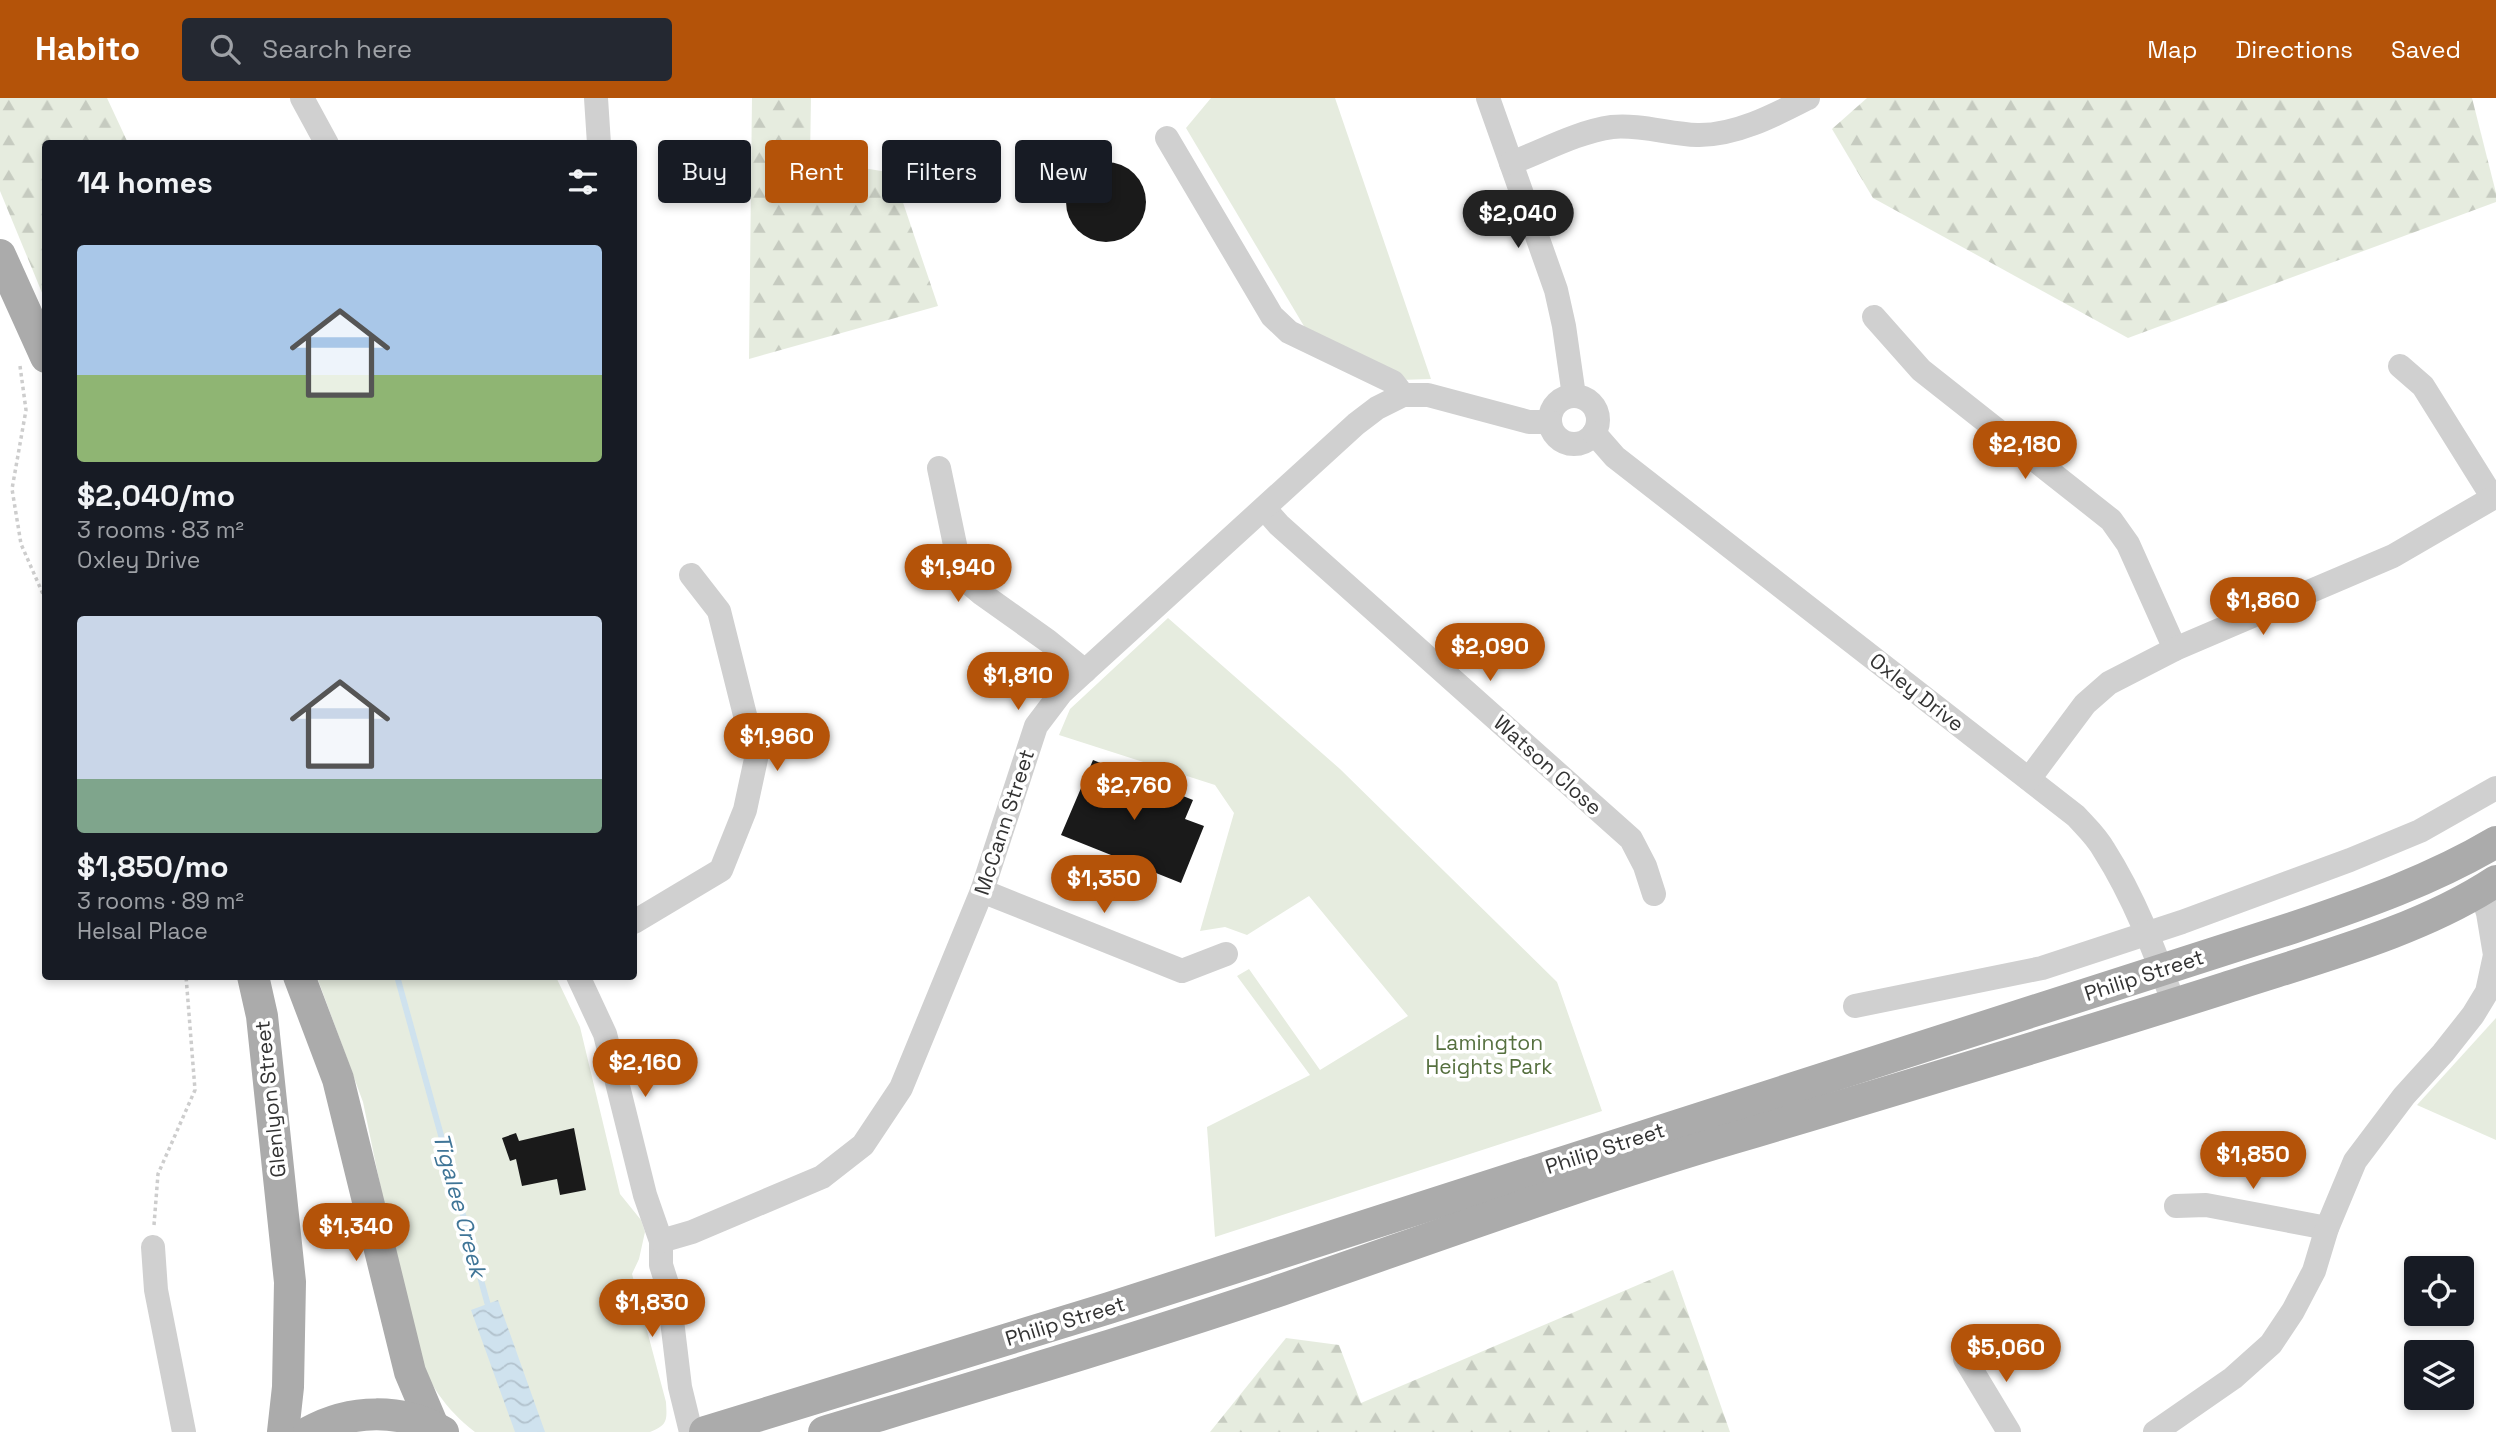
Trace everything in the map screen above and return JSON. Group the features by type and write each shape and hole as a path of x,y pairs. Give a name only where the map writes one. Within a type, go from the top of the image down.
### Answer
{"main road":[{"path":"0,255 33,360"},
{"name":"Philip Street","path":"705,1432 1109,1308 2371,901 2428,878 2496,842"},
{"name":"Philip Street","path":"824,1432 884,1423 1079,1355 1278,1291 1509,1209 1692,1150 2174,1004 2388,933 2489,886"},
{"name":"Glenlyon Street","path":"254,980 262,1016 289,1282 288,1387 283,1432"},
{"path":"301,980 338,1079 408,1365 438,1429"},
{"path":"309,1432 332,1422 372,1414 393,1415 438,1429"}],"street":[{"path":"302,98 325,140"},
{"path":"596,98 599,140"},
{"path":"1488,98 1556,290 1574,396"},
{"path":"1511,163 1586,134 1614,127 1697,135 1718,134 1776,115 1808,98"},
{"path":"1167,138 1272,316 1289,332 1393,382 1403,395 1428,395 1529,422 1550,422"},
{"path":"1874,317 1921,370 2111,520 2128,544 2175,649"},
{"path":"2029,779 2085,704 2109,683 2175,649 2393,556 2495,497 2423,386 2399,366"},
{"name":"McCann Street","path":"661,1241 692,1232 822,1177 863,1145 901,1088 982,891 1036,726 1061,693 1356,424 1377,408 1403,395"},
{"path":"1583,397 1595,408 1597,425 1594,433 1580,443 1564,441 1557,437 1550,422 1551,412 1564,398 1583,397"},
{"name":"Oxley Drive","path":"1594,433 1615,457 2076,816 2103,848 2147,934 2174,1004"},
{"path":"939,468 958,559 969,583 1048,640 1085,671"},
{"name":"Watson Close","path":"1265,509 1279,525 1631,839 1645,866 1654,894"},
{"path":"637,920 720,870 745,810 756,759 719,611 691,575"},
{"path":"1854,1006 2042,968 2147,934 2350,860 2420,831 2496,788"},
{"path":"2155,1432 2233,1378 2270,1344 2293,1311 2309,1281 2327,1228 2355,1161 2404,1096 2473,1015 2487,992 2495,955 2488,913 2489,886"},
{"path":"982,891 1182,971 1226,954"},
{"path":"580,980 605,1034 645,1195 661,1241 661,1265 668,1287 680,1387 691,1432"},
{"path":"2176,1206 2206,1205 2327,1228"},
{"path":"153,1247 156,1290 184,1432"},
{"path":"1965,1359 2009,1432"}],"path":[{"path":"33,360 12,489 21,544 42,591"},
{"path":"153,1247 158,1174 195,1090 186,980"}],"green space":[{"path":"0,98 107,98 127,140 42,140 42,293 0,191"},
{"path":"752,98 811,98 810,140 765,140 765,203 868,203 868,169 882,171 882,203 903,203 938,306 749,359"},
{"path":"1211,98 1335,98 1431,379 1399,380 1314,343 1186,128"},
{"path":"1867,98 2472,98 2496,202 2128,338 1873,198 1832,129"},
{"name":"Lamington Heights Park","path":"1168,618 1340,769 1557,982 1602,1111 1215,1237 1207,1127 1310,1075 1237,976 1249,969 1320,1070 1408,1016 1309,896 1247,935 1225,927 1200,931 1234,813 1215,785 1059,735 1070,709"},
{"path":"318,980 557,980 580,1027 620,1194 641,1220 645,1232 639,1259 632,1274 666,1402 666,1418 660,1427 650,1432 475,1432 446,1404 414,1349 363,1102"},
{"path":"2496,1018 2496,1140 2417,1105"},
{"path":"1673,1270 1730,1432 1210,1432 1286,1338 1339,1345 1361,1403"}],"water":[{"path":"498,1300 545,1432 515,1432 471,1310"}],"building":[{"path":"1112,163 1134,174 1145,194 1145,210 1139,224 1128,235 1114,241 1098,241 1084,235 1073,224 1067,210 1066,203 1112,203"},
{"path":"1093,760 1193,800 1185,819 1204,826 1181,883 1061,835"},
{"path":"574,1128 586,1190 560,1195 557,1179 522,1186 516,1159 510,1161 502,1138 516,1133 519,1141"}],"waterway":[{"name":"Tigalee Creek","path":"398,980 489,1309"}]}
